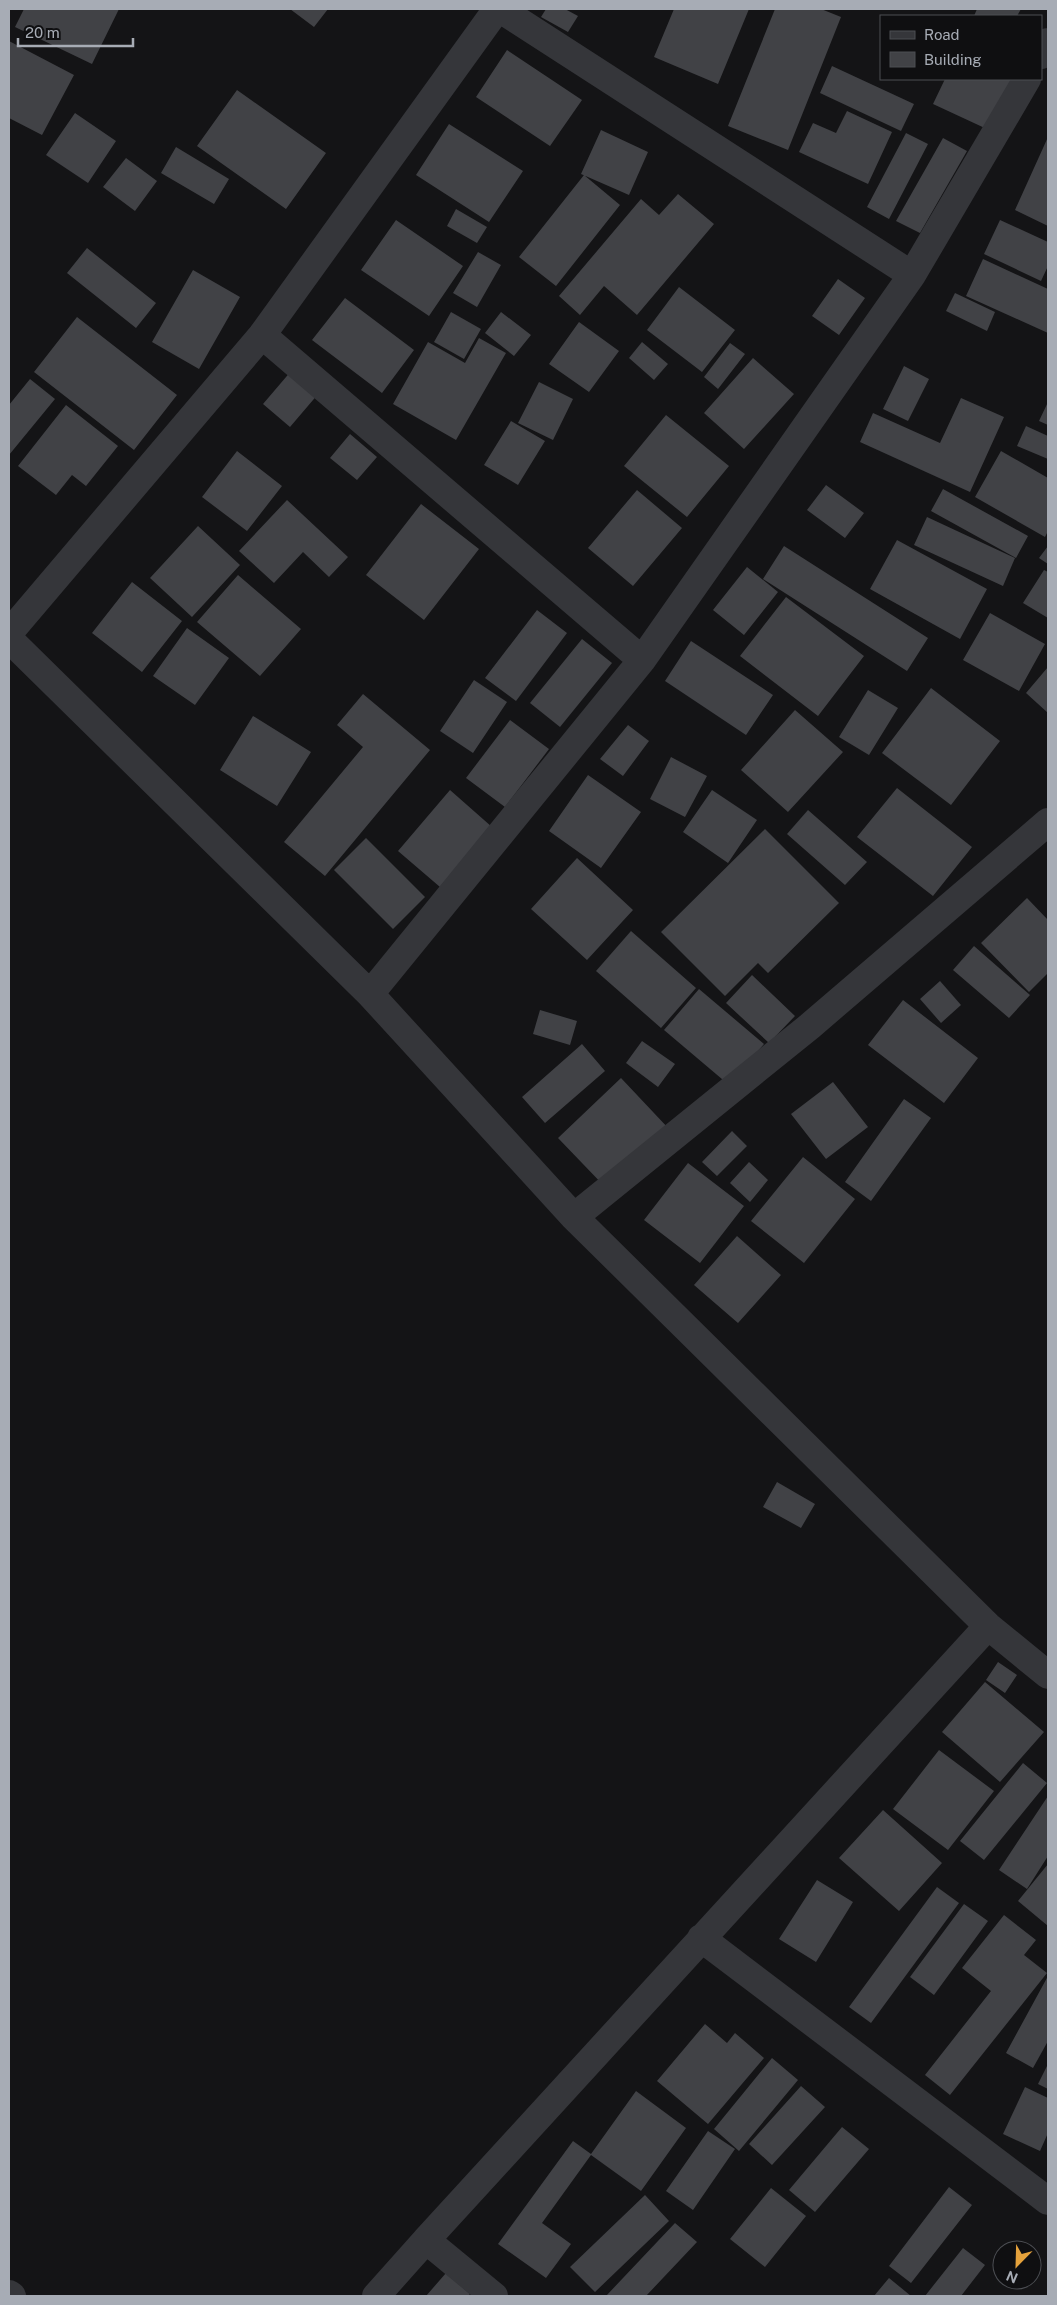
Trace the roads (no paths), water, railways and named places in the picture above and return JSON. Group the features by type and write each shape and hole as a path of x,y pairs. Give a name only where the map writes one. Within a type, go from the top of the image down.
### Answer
{"street":[{"path":"9,633 262,335 499,9 912,275"},
{"path":"1042,53 1048,42"},
{"path":"370,994 642,660 912,275 1026,80"},
{"path":"262,335 642,660"},
{"path":"9,639 370,994 574,1217 988,1626 1048,1675"},
{"path":"574,1217 810,1026 1048,822"},
{"path":"376,2296 988,1626"},
{"path":"701,1938 1048,2202"},
{"path":"426,2240 494,2296"}]}
